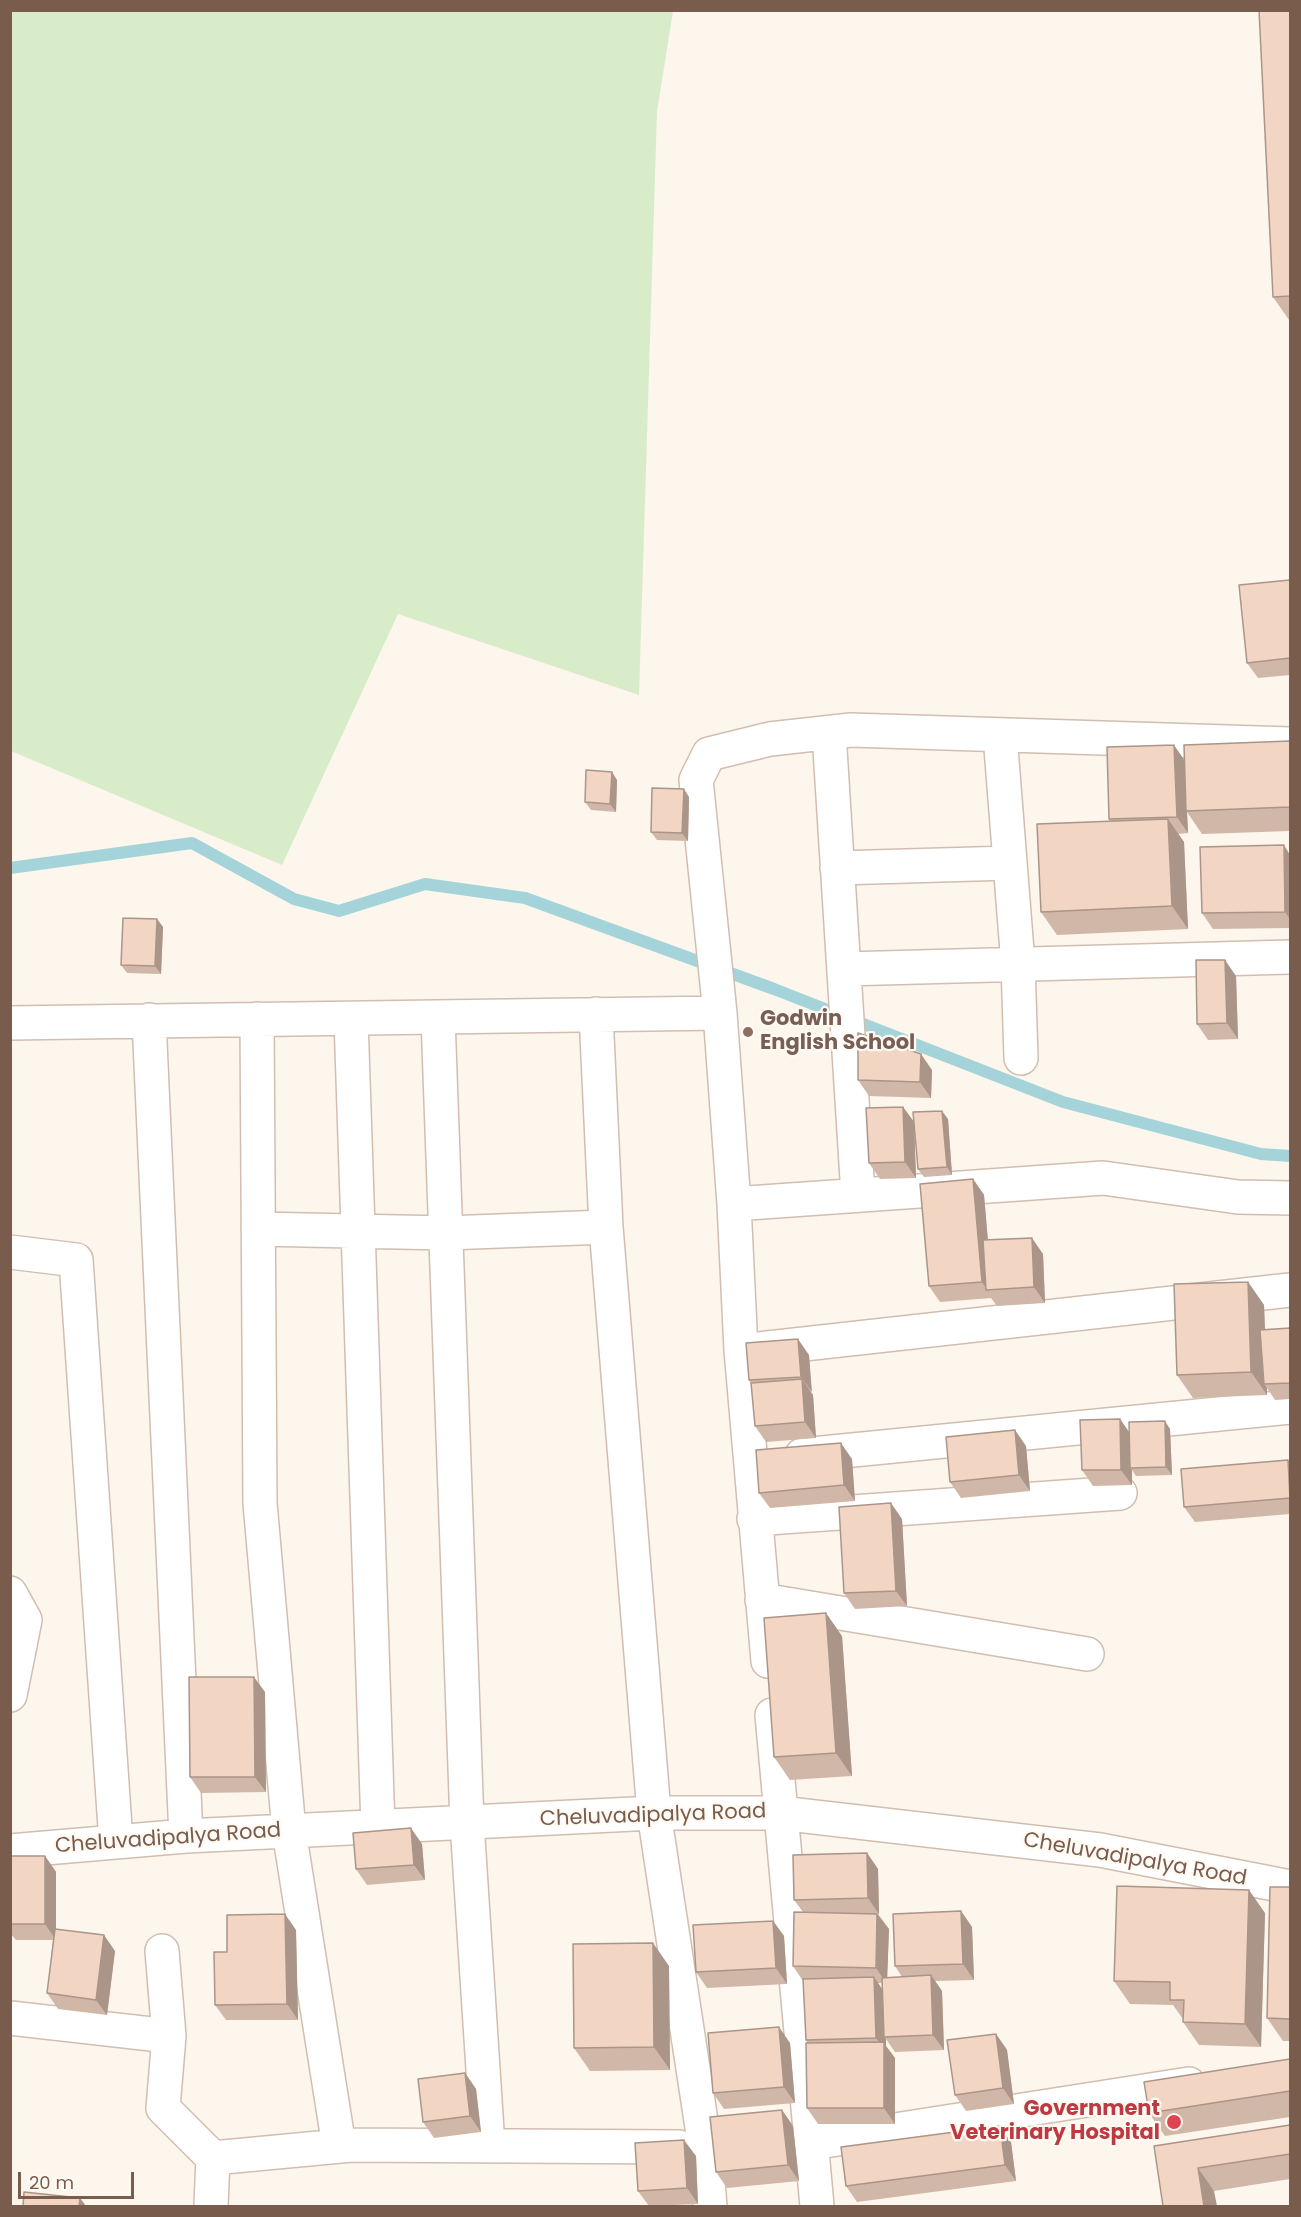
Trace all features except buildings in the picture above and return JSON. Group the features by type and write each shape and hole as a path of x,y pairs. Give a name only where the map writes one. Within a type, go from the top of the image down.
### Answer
{"street":[{"path":"818,2206 754,1519 741,1350 734,1204 717,985 696,780 709,754 771,739 851,730 1290,744"},
{"path":"829,733 858,1195"},
{"path":"1000,735 1018,964 1021,1058"},
{"path":"837,868 1010,862"},
{"path":"844,984 1018,964 1290,957"},
{"path":"10,1023 596,1014 717,985"},
{"path":"596,1014 606,1227 654,1814 705,2147 710,2206"},
{"path":"438,1018 467,1823 488,2146"},
{"path":"257,1019 260,1503 289,1831 339,2146"},
{"path":"351,1019 378,1827"},
{"path":"149,1020 186,1836"},
{"path":"734,1204 1103,1178 1238,1197 1290,1198"},
{"path":"258,1229 358,1233 446,1233 606,1227"},
{"path":"10,1252 76,1260 116,1842"},
{"path":"741,1350 1290,1290"},
{"path":"749,1460 1290,1407"},
{"path":"754,1519 1120,1493"},
{"path":"10,1593 25,1620 10,1695"},
{"path":"762,1600 1087,1654"},
{"name":"Cheluvadipalya Road","path":"10,1851 186,1836 654,1814 780,1813 1100,1850 1290,1887"},
{"path":"162,1951 169,2036 163,2108 213,2158 211,2206"},
{"path":"10,2018 169,2036"},
{"path":"812,2143 1220,2079"},
{"path":"213,2158 339,2146 705,2147"}],"green space":[{"path":"10,11 673,11 657,112 639,695 398,614 282,865 11,751"}],"waterway":[{"path":"10,868 192,843 294,899 339,911 425,884 525,898 774,989 1063,1102 1261,1154 1290,1156"}],"place":[{"name":"Godwin English School","path":"748,1032"},
{"name":"Government Veterinary Hospital","path":"1174,2122"}]}
